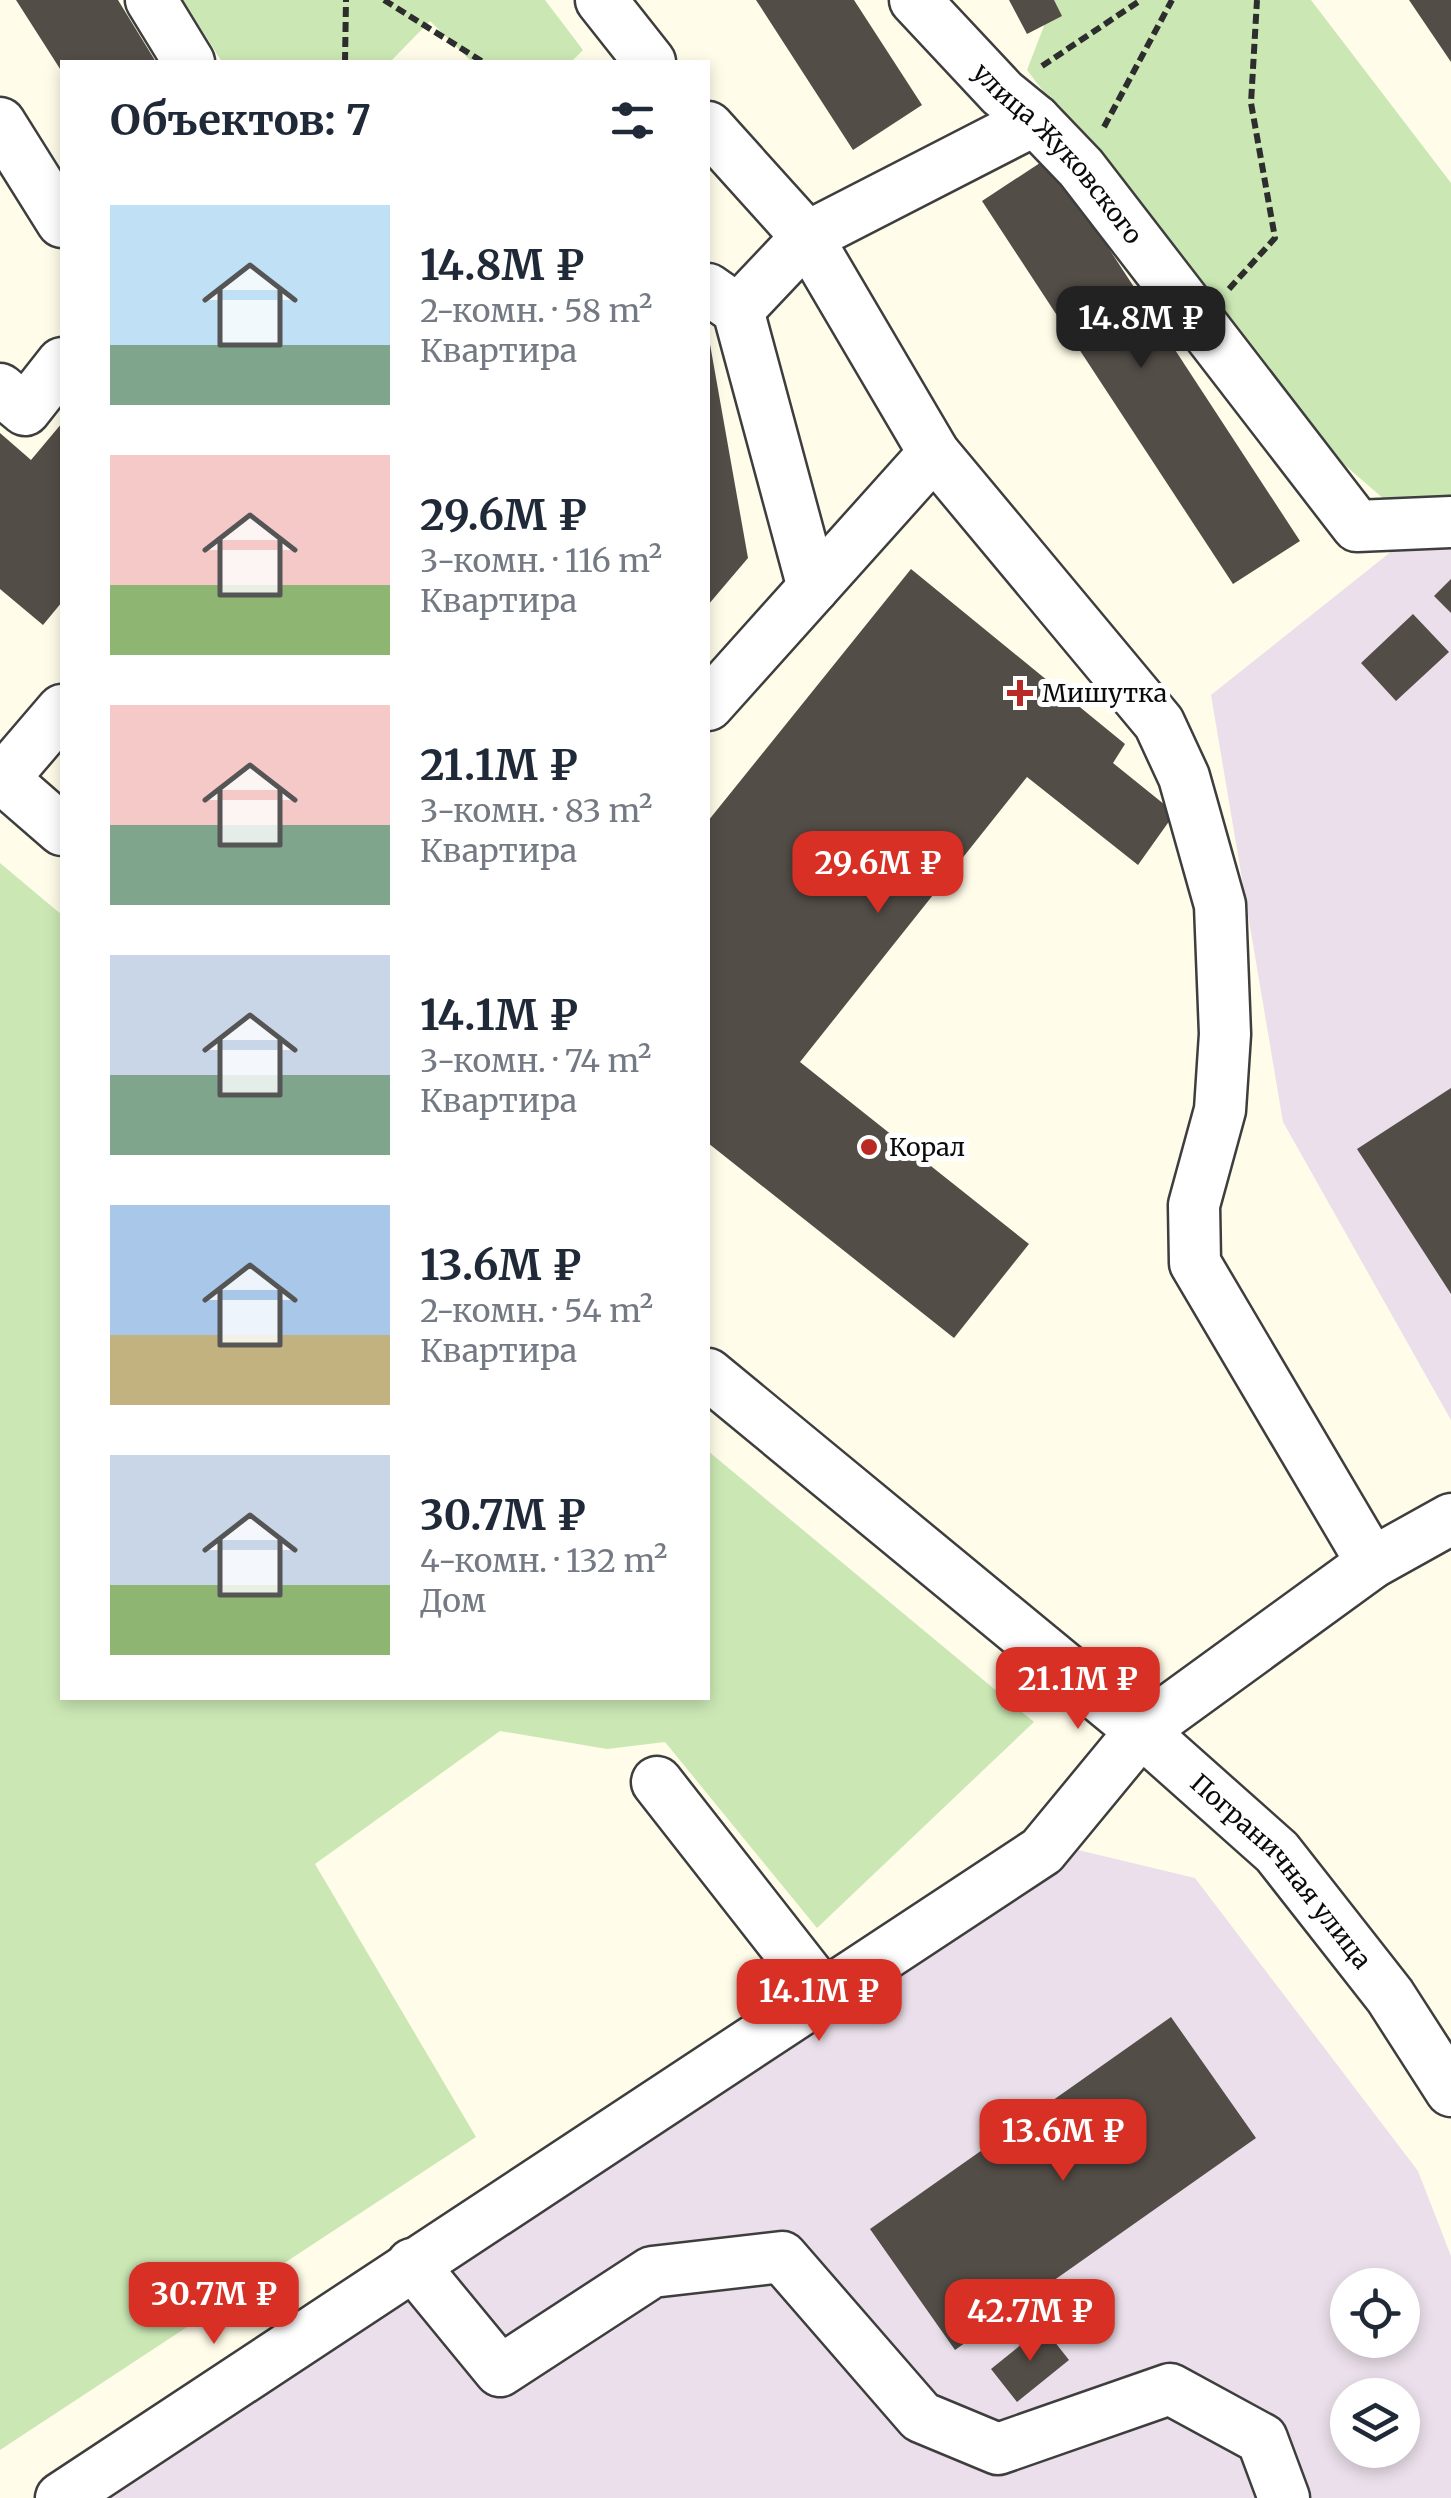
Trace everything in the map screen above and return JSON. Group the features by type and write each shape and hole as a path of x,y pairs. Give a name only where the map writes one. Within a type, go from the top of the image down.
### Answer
{"street":[{"path":"151,0 188,60"},
{"path":"601,0 634,57"},
{"name":"улица Жуковского","path":"915,0 1081,168 1357,526 1451,522"},
{"path":"812,588 723,299 807,238 1018,106"},
{"path":"0,123 60,219"},
{"path":"710,129 807,238 934,453 1159,722 1184,776 1220,905 1226,1034 1220,1110 1194,1206 1194,1263 1372,1563"},
{"path":"0,389 25,410 60,366"},
{"path":"710,703 934,453"},
{"path":"60,712 2,778 60,828"},
{"name":"Пограничная улица","path":"710,1376 1141,1731 1277,1852 1390,1996 1451,2091"},
{"path":"60,2498 1042,1851 1141,1731 1372,1563 1451,1519"},
{"path":"656,1782 823,1994"},
{"path":"412,2264 500,2371 652,2272 782,2257 921,2418 998,2449 1170,2389 1262,2438 1284,2498"}],"path":[{"path":"345,60 346,0"},
{"path":"384,0 480,60"},
{"path":"1018,106 1141,0"},
{"path":"1081,168 1172,0"},
{"path":"1198,324 1275,238 1251,103 1257,0"}],"shaded area":[{"path":"1451,504 1451,1420 1283,1122 1211,695"},
{"path":"1078,1850 1195,1878 1418,2171 1451,2256 1451,2498 104,2498"}],"green space":[{"path":"183,0 545,0 583,50 573,60 470,60 430,21 392,60 221,60"},
{"path":"1054,0 1311,0 1451,183 1451,504 1400,513 1294,421 1027,70"},
{"path":"0,863 60,913 60,1700 710,1700 710,1453 1034,1722 817,1928 665,1742 607,1749 500,1731 315,1864 476,2137 0,2450"}],"building":[{"path":"16,0 118,0 155,60 60,60 60,69"},
{"path":"756,0 854,0 922,105 853,150"},
{"path":"1009,0 1054,0 1062,16 1027,34"},
{"path":"1409,0 1451,0 1451,62"},
{"path":"1049,157 1300,541 1233,584 982,201"},
{"path":"710,344 748,558 710,603"},
{"path":"60,425 60,604 43,625 0,589 0,433 31,460"},
{"path":"911,569 1125,744 1113,763 1175,813 1138,865 1027,777 800,1062 1029,1244 954,1338 710,1145 710,819"},
{"path":"1451,579 1451,613 1434,596"},
{"path":"1413,614 1449,652 1396,701 1361,663"},
{"path":"1451,1088 1451,1294 1357,1149"},
{"path":"1171,2017 1256,2138 955,2350 870,2229"},
{"path":"1043,2327 1069,2360 1017,2402 991,2369"}],"place":[{"name":"Мишутка","path":"1020,693"},
{"name":"Корал","path":"869,1147"}]}
